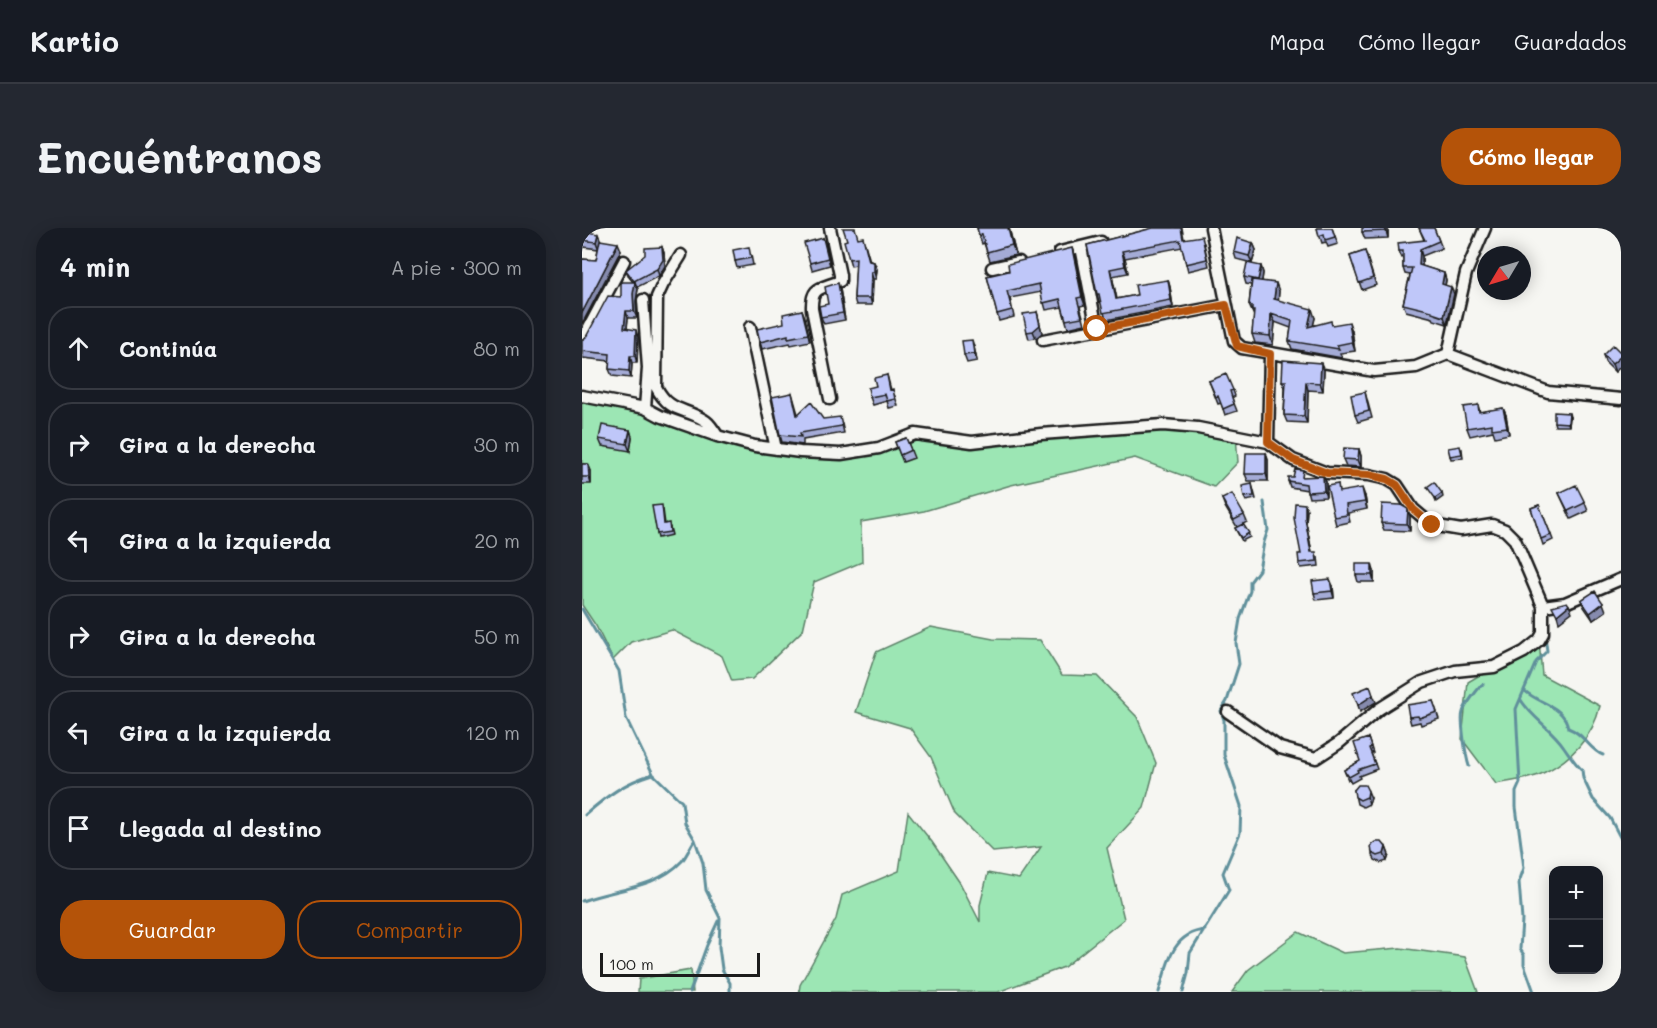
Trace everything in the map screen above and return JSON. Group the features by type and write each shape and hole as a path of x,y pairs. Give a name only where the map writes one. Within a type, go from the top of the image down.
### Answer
{"street":[{"path":"830,228 840,281 815,291 812,296 812,309 830,399"},
{"path":"1211,228 1226,305 1237,346 1270,354 1374,370 1416,367 1448,354 1548,392 1621,399"},
{"path":"1448,354 1466,273 1485,228"},
{"path":"1048,255 1109,239"},
{"path":"1081,247 1097,329"},
{"path":"681,255 657,297 656,387 663,400 707,421 717,436"},
{"path":"992,268 1026,260"},
{"path":"582,340 624,261"},
{"path":"643,300 648,368 645,408"},
{"path":"1043,340 1226,305"},
{"path":"750,327 776,449"},
{"path":"1268,442 1270,354"},
{"path":"582,396 645,408 660,416 717,436 755,446 841,454 879,448 915,434 972,441 1163,425 1198,428 1268,442 1293,460 1327,473 1369,475 1387,479 1397,485 1413,509 1432,525 1461,530 1492,525 1505,530 1515,540 1543,606 1543,633 1539,640 1524,652 1494,668 1455,671 1422,682 1379,710 1339,744 1316,758 1280,748 1228,712"},
{"path":"1543,606 1565,603 1621,579"}],"green space":[{"path":"582,396 645,408 717,436 841,454 915,434 972,442 1163,425 1236,436 1238,462 1214,487 1135,458 1011,485 924,511 861,522 862,562 814,582 803,630 752,679 732,681 722,656 672,630 631,642 613,660 596,626 582,605"},
{"path":"931,627 993,639 1040,640 1062,675 1097,676 1137,717 1156,763 1144,808 1107,848 1124,919 1064,967 998,992 799,992 800,985 836,919 842,895 899,871 908,812 960,883 980,922 980,905 988,873 1019,879 1041,847 993,852 955,814 931,757 910,728 856,712 876,652"},
{"path":"1539,640 1542,675 1600,706 1597,717 1579,747 1552,769 1525,779 1496,784 1462,739 1468,682"},
{"path":"1298,932 1343,953 1400,948 1465,957 1478,992 1232,992 1248,970"},
{"path":"691,970 693,992 638,992 639,979"}],"building":[{"path":"843,228 855,228 858,238 863,237 869,261 874,262 874,272 871,272 870,298 854,298 856,258 849,259"},
{"path":"977,228 1008,228 1012,245 987,252 982,234 979,235"},
{"path":"1153,228 1181,228 1183,239 1202,236 1207,259 1186,264 1180,240 1122,251 1125,266 1110,269 1116,299 1137,295 1135,285 1168,280 1171,300 1103,313 1087,245"},
{"path":"1317,228 1332,228 1335,237 1325,240 1324,234 1319,236"},
{"path":"1362,228 1385,228 1386,231 1362,232"},
{"path":"1419,228 1434,228 1439,241 1420,249 1419,265 1444,273 1442,284 1451,287 1444,317 1432,311 1403,304 1412,268 1403,268 1403,251 1399,251 1398,243 1425,240"},
{"path":"583,231 598,234 596,242 582,240"},
{"path":"823,238 828,258 810,263 804,243"},
{"path":"1237,238 1253,243 1249,256 1234,252"},
{"path":"600,240 618,243 582,313 582,259 596,260"},
{"path":"662,247 663,260 657,269 634,281 626,270 645,255 645,248"},
{"path":"749,247 751,258 735,261 733,250"},
{"path":"1072,248 1082,297 1077,298 1082,317 1066,320 1060,299 1043,303 1039,284 1007,291 1012,310 997,314 987,276 1009,271 1008,264"},
{"path":"1365,251 1373,278 1359,283 1350,256"},
{"path":"1247,263 1261,266 1258,280 1244,277"},
{"path":"1252,280 1276,283 1274,299 1312,309 1308,327 1331,321 1332,325 1349,322 1352,342 1337,345 1339,349 1289,341 1292,321 1271,314 1270,336 1252,334 1254,311 1249,305"},
{"path":"621,282 635,282 634,311 626,311 624,328 636,330 635,356 630,356 629,371 609,369 610,354 582,351 582,340 586,337 608,296 621,297"},
{"path":"838,283 843,313 821,317 819,306 828,304 825,287"},
{"path":"802,310 808,334 788,338 788,335 760,342 757,329 784,323 783,314"},
{"path":"1037,312 1040,325 1033,331 1027,332 1023,314"},
{"path":"972,340 974,354 964,355 962,341"},
{"path":"1613,345 1621,356 1612,364 1603,355"},
{"path":"1283,360 1321,363 1320,383 1306,382 1304,416 1284,415 1286,381 1282,381"},
{"path":"1226,374 1233,390 1230,391 1234,404 1223,409 1209,381"},
{"path":"887,375 890,390 893,389 895,399 887,401 885,394 870,397 868,388 876,386 874,378"},
{"path":"1365,392 1369,411 1355,415 1351,395"},
{"path":"792,393 797,415 811,402 823,419 840,417 842,426 800,433 801,437 780,435 772,397"},
{"path":"1478,405 1479,412 1503,408 1507,427 1492,429 1492,424 1467,428 1463,407"},
{"path":"1554,412 1569,413 1568,423 1554,422"},
{"path":"602,425 630,430 627,444 599,439"},
{"path":"906,438 911,450 900,455 895,442"},
{"path":"1460,446 1462,454 1450,456 1448,448"},
{"path":"1344,448 1359,449 1358,460 1343,459"},
{"path":"1246,453 1266,453 1266,474 1245,474"},
{"path":"582,464 588,464 589,477 582,477"},
{"path":"1295,469 1303,470 1302,477 1323,476 1324,491 1307,492 1306,484 1288,481 1288,477 1293,477"},
{"path":"1434,482 1442,493 1435,498 1427,487"},
{"path":"1252,484 1254,496 1244,497 1242,486"},
{"path":"1338,484 1339,492 1362,488 1365,502 1346,505 1347,515 1334,517 1327,486"},
{"path":"1576,485 1585,503 1568,511 1559,493"},
{"path":"1232,494 1244,515 1234,520 1222,499"},
{"path":"1295,503 1305,504 1311,552 1316,552 1317,561 1299,563 1298,554 1301,554 1294,518"},
{"path":"1382,504 1401,505 1408,509 1407,524 1381,523"},
{"path":"662,505 664,524 669,523 670,532 657,534 652,506"},
{"path":"1539,505 1551,535 1541,539 1531,508"},
{"path":"1243,524 1249,533 1241,538 1235,528"},
{"path":"1356,564 1372,564 1372,575 1356,575"},
{"path":"1330,579 1332,591 1314,593 1312,581"},
{"path":"1595,591 1603,603 1590,613 1581,600"},
{"path":"1567,602 1569,605 1557,615 1552,606"},
{"path":"1370,686 1373,695 1358,705 1353,693"},
{"path":"1433,701 1437,712 1419,718 1418,716 1409,717 1407,705"},
{"path":"1368,738 1375,764 1357,770 1358,772 1349,777 1344,770 1360,761 1354,743"},
{"path":"1358,785 1365,785 1368,791 1367,797 1360,800 1355,797 1354,790"},
{"path":"1376,842 1382,842 1386,847 1384,854 1378,856 1372,853 1371,846"}],"waterway":[{"path":"1183,992 1190,953 1229,890 1223,873 1240,833 1241,806 1224,755 1224,720 1221,711 1227,701 1239,664 1236,643 1240,619 1250,591 1250,582 1259,570 1268,530 1264,502"},
{"path":"582,609 619,671 626,718 653,774 682,802 685,823 695,840 703,863 706,890 720,918 719,947 722,969 730,983 730,992"},
{"path":"1534,992 1524,964 1524,955 1520,949 1522,920 1519,882 1524,868 1516,807 1516,792 1520,783 1516,709 1536,662 1547,651 1545,636"},
{"path":"1469,766 1462,716 1466,706 1483,684"},
{"path":"1525,691 1557,710 1566,721 1568,728 1579,734 1594,750 1603,755"},
{"path":"1521,700 1582,770 1583,778 1593,799 1610,818 1621,839"},
{"path":"585,815 617,790 653,774"},
{"path":"582,901 635,887 660,877 682,861 694,841"},
{"path":"690,992 718,921"},
{"path":"1159,992 1168,961 1178,944 1194,932 1205,930"}],"route":[{"path":"1097,329 1226,305 1237,346 1270,354 1268,442 1293,460 1327,473 1369,475 1387,479 1397,485 1413,509 1432,525"}]}
